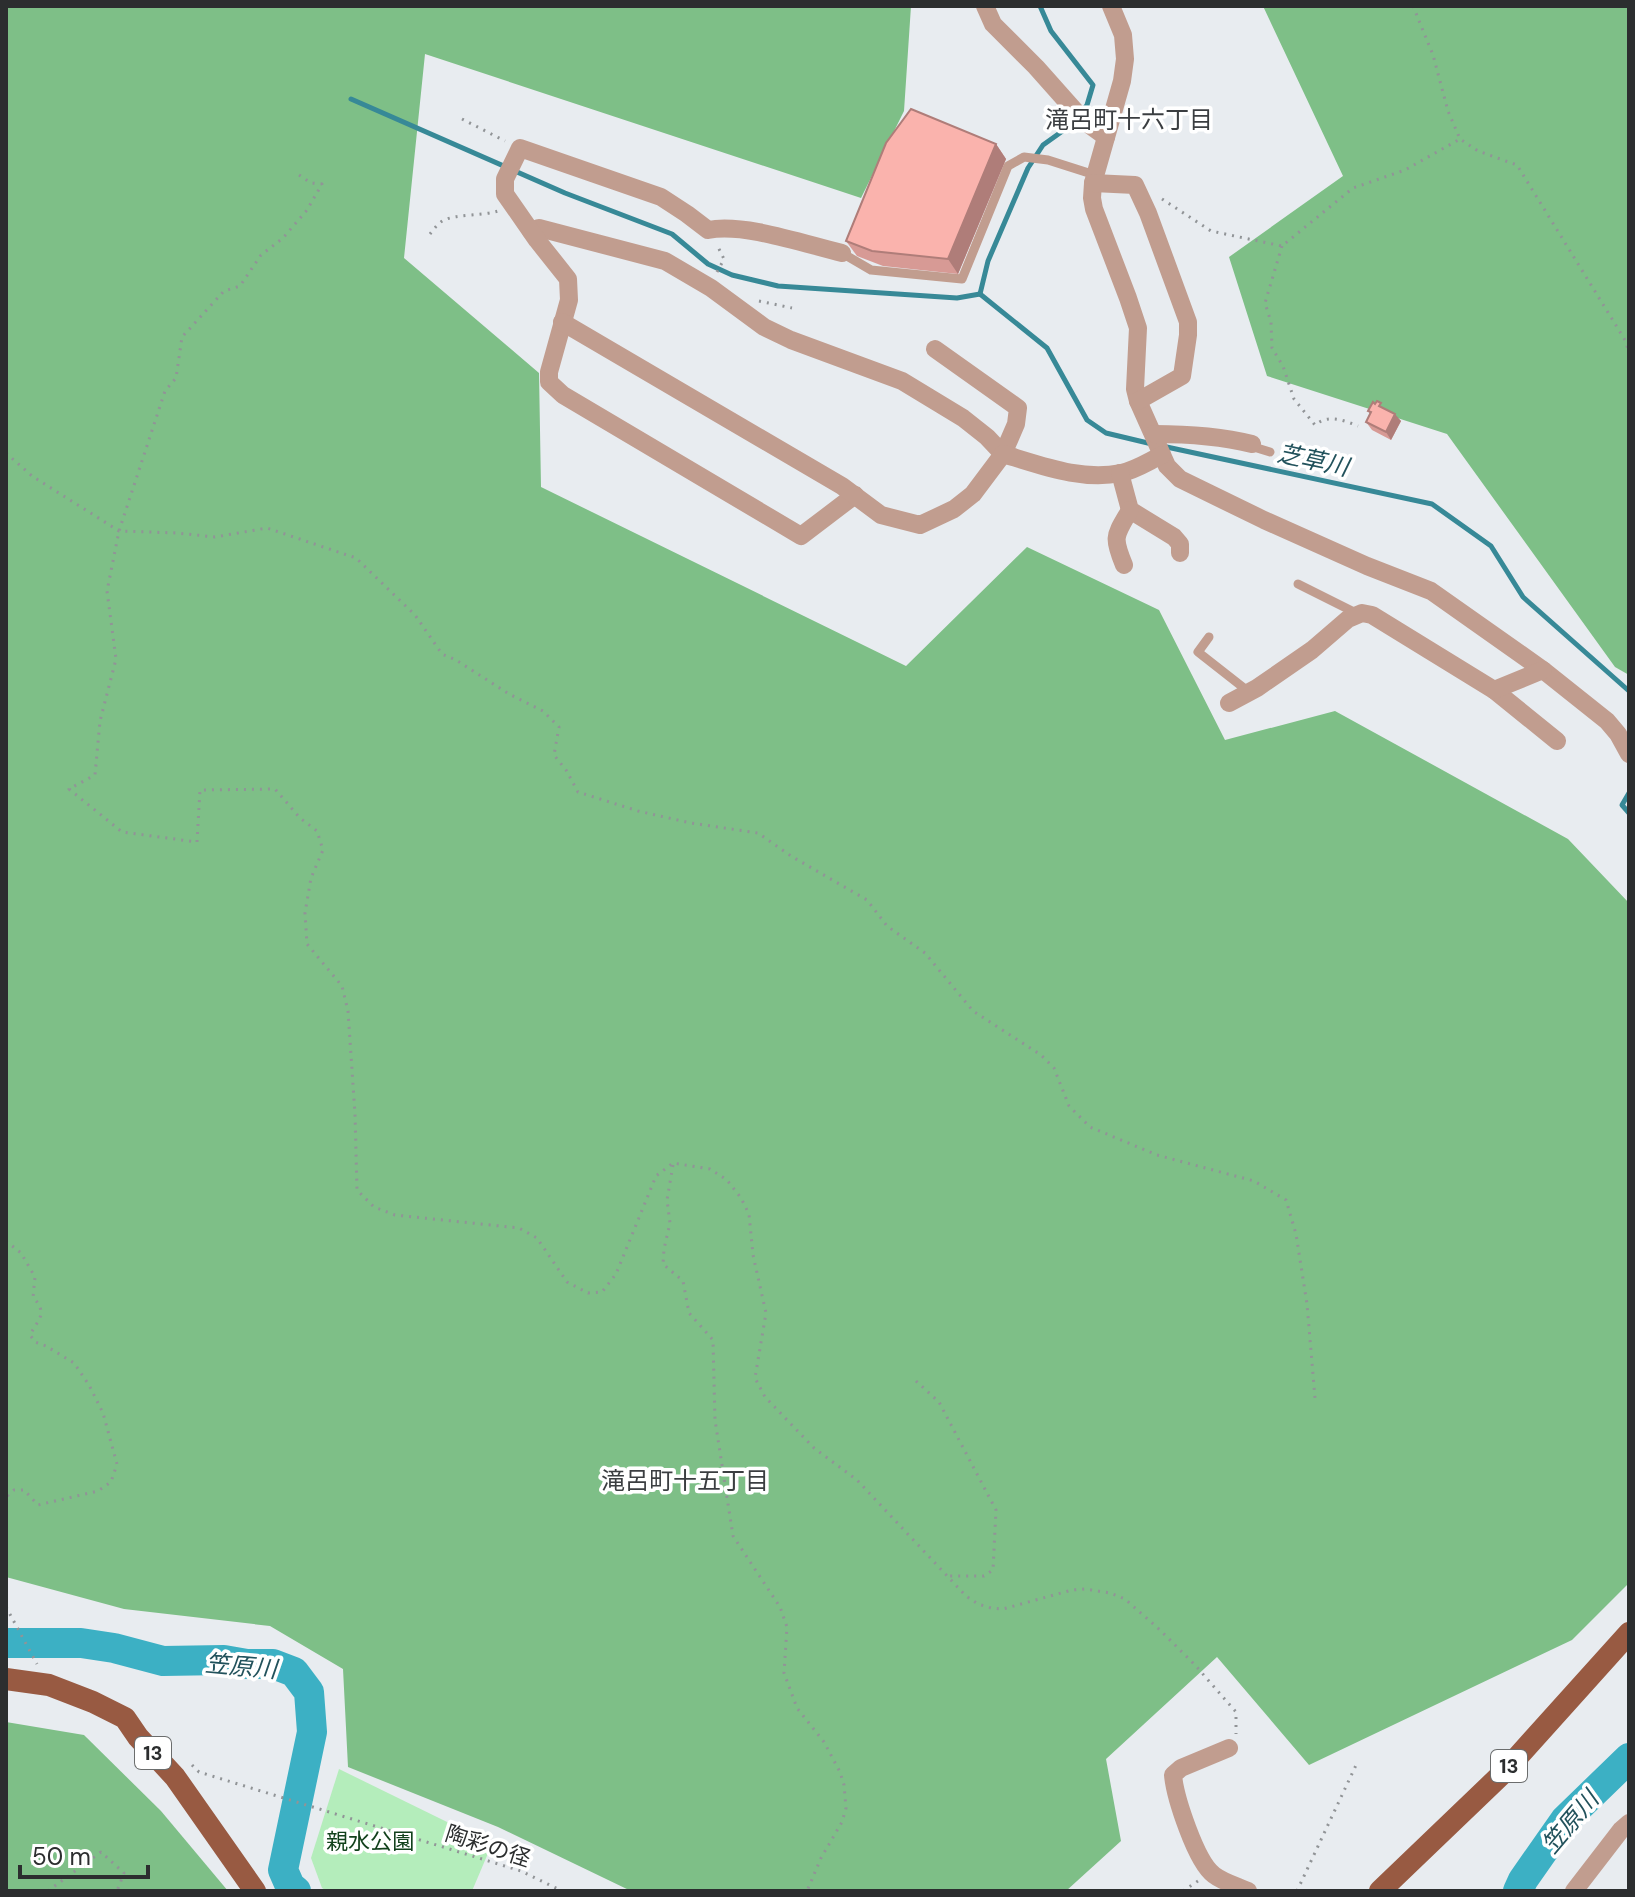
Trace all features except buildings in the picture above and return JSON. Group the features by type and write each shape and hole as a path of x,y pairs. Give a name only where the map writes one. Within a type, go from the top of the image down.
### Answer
{"main road":[{"name":"13","path":"1380,1891 1504,1772 1629,1633"},
{"name":"13","path":"6,1679 49,1685 125,1718 175,1777 255,1891"}],"street":[{"path":"985,6 993,24 1079,115 1106,137"},
{"path":"1111,6 1123,35 1125,59 1122,81 1094,179 1092,198 1138,328 1135,389 1138,401 1167,466 1180,479 1277,526 1431,591 1543,670 1607,721 1629,754"},
{"path":"842,253 723,227 708,230 661,197 518,152 505,179 505,194 510,202 568,279 569,300 549,372 549,382 563,395 801,536 855,495"},
{"path":"1094,179 1135,185 1188,322 1182,376 1138,401"},
{"path":"531,231 539,228 665,261 711,288 764,327 902,381 963,418 1003,454 1065,472 1086,474 1120,473 1162,455"},
{"path":"562,322 842,486 881,515 920,525 954,509 973,494 1003,454 1016,424 1018,408 935,349"},
{"path":"1154,434 1223,437 1261,448"},
{"path":"1120,473 1130,510 1174,537 1180,544 1180,553"},
{"path":"1124,565 1116,545 1116,534 1130,510"},
{"path":"1229,703 1257,688 1312,650 1348,619 1362,613 1372,615 1494,690 1557,741"},
{"path":"1494,690 1543,670"},
{"path":"1229,1748 1181,1768 1173,1775 1174,1785 1187,1827 1204,1864 1213,1874 1248,1891"},
{"path":"1574,1891 1629,1823"}],"lane":[{"path":"842,253 871,270 962,279 1008,166 1024,157 1048,160 1094,179"},
{"path":"1298,584 1357,615"},
{"path":"1209,637 1198,652 1249,692"}],"path":[{"path":"1413,6 1433,55 1448,111 1460,139 1478,151 1517,165 1625,340 1629,352"},
{"path":"462,119 518,152"},
{"path":"1358,426 1337,418 1315,425 1294,399 1283,366 1272,348 1271,322 1265,303 1282,246 1353,188 1405,170 1460,139"},
{"path":"299,175 311,183 322,184 307,210 283,238 261,255 240,286 224,291 182,337 176,378 165,391 119,531 107,591 116,659 100,721 95,775 69,789 122,832 197,842 200,790 275,789 300,818 317,831 323,850 311,878 305,913 307,944 342,986 348,1011 357,1190 374,1207 395,1215 519,1228 537,1238 567,1282 588,1293 602,1292 616,1274 656,1176 673,1163 710,1169 727,1180 749,1214 753,1255 766,1313 755,1378 765,1397 814,1448 857,1480 966,1596 978,1604 1003,1609 1085,1589 1125,1599 1169,1638 1236,1712 1237,1733 1229,1748"},
{"path":"430,234 441,221 485,215 498,211 510,202"},
{"path":"1166,202 1211,231 1282,246"},
{"path":"713,279 724,259"},
{"path":"6,453 32,476 119,531 215,537 267,528 356,558 415,615 442,654 543,711 559,727 554,755 578,792 638,811 758,833 867,900 887,926 925,953 973,1011 1041,1055 1054,1068 1069,1106 1090,1127 1157,1155 1254,1181 1286,1200 1296,1234 1307,1304 1315,1398"},
{"path":"673,1163 667,1200 670,1223 663,1264 683,1281 689,1313 713,1340 715,1420 733,1536 780,1607 787,1627 784,1673 788,1685 797,1708 824,1742 844,1785 846,1808 842,1822 821,1858 807,1891"},
{"path":"6,1241 21,1253 35,1277 33,1297 41,1306 42,1313 30,1335 35,1342 74,1363 89,1385 103,1413 117,1464 111,1482 98,1491 38,1505 24,1490 14,1490 6,1497"},
{"path":"916,1381 939,1402 996,1510 993,1570 984,1576 947,1576"},
{"path":"6,1607 37,1664"},
{"path":"1297,1891 1357,1763"},
{"name":"陶彩の径","path":"265,1793 521,1871 562,1891"},
{"path":"48,1891 101,1852 124,1873 117,1891"}],"green space":[{"path":"6,6 911,6 904,111 861,198 425,54 404,258 539,373 541,487 906,666 1027,547 1159,610 1225,740 1335,711 1568,839 1629,903 1629,1583 1572,1640 1309,1765 1217,1657 1106,1759 1121,1841 1066,1891 631,1891 498,1827 348,1767 343,1669 270,1626 124,1609 6,1577"},
{"path":"1263,6 1629,6 1629,675 1615,667 1447,434 1267,376 1229,257 1343,176"},
{"path":"6,1722 84,1735 161,1811 228,1891 6,1891"},
{"name":"親水公園","path":"339,1769 492,1844 472,1891 327,1891 322,1888 311,1858"}],"waterway":[{"path":"980,294 988,261 1028,168 1043,145 1071,125 1087,105 1093,85 1051,31 1040,6"},
{"path":"351,99 565,193 672,234 708,264 732,275 778,286 957,298 980,294"},
{"name":"芝草川","path":"980,294 1047,348 1087,420 1106,433 1152,444"},
{"name":"芝草川","path":"1162,446 1432,504 1491,546 1523,597 1629,691"},
{"name":"芝草川","path":"1629,793 1622,805 1629,813"},
{"name":"笠原川","path":"6,1643 81,1643 163,1661 224,1660 273,1664 294,1672 309,1692 312,1732 283,1870 290,1886 296,1891"},
{"name":"笠原川","path":"1518,1891 1565,1820 1629,1758"}],"district":[{"name":"滝呂町十六丁目","path":"1129,119"},
{"name":"滝呂町十五丁目","path":"685,1480"}]}
